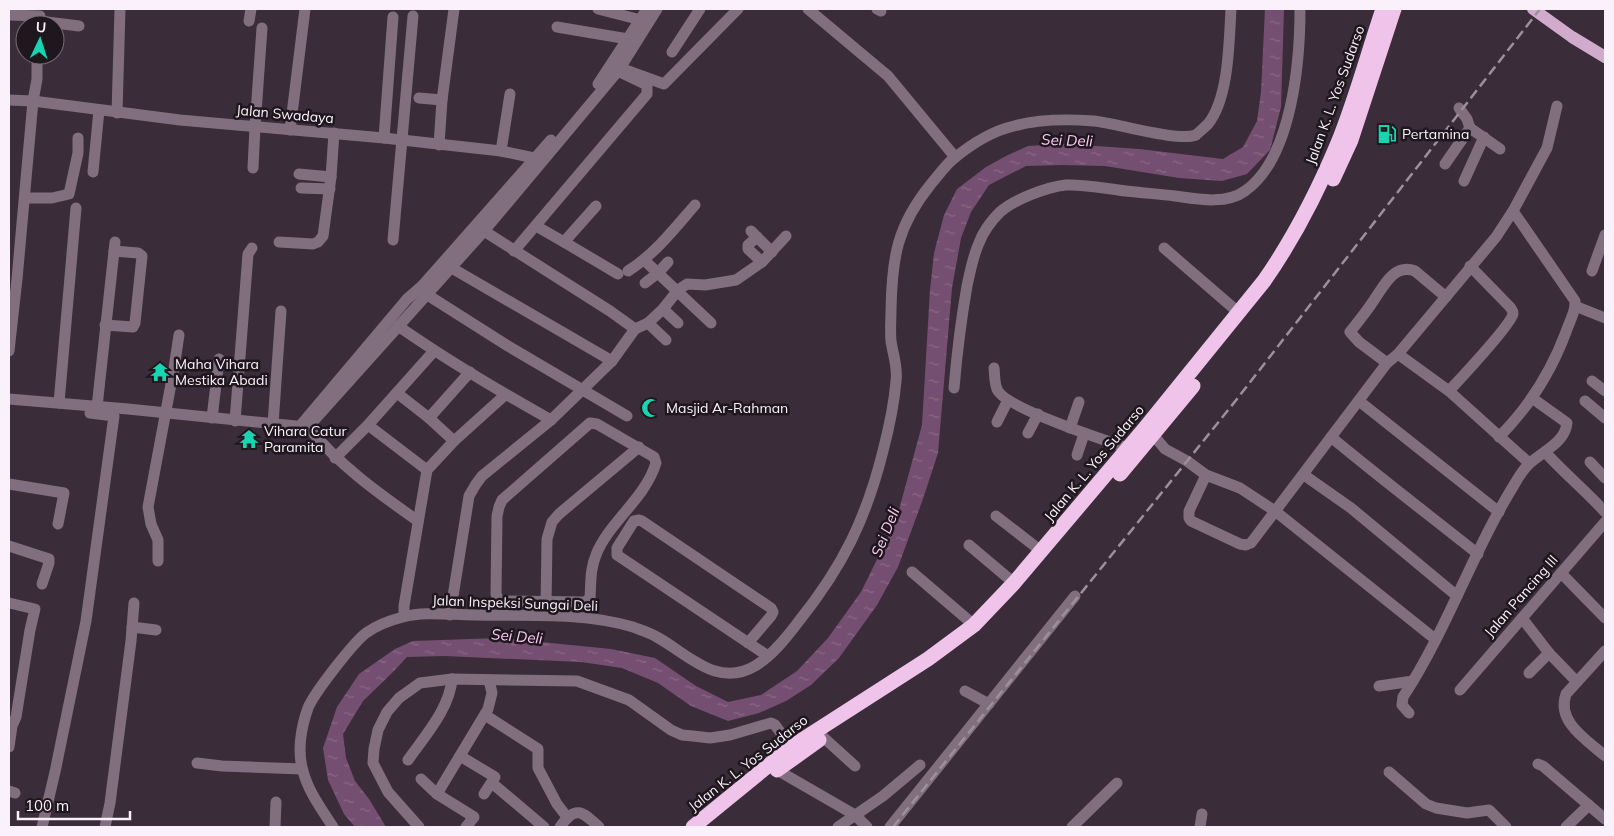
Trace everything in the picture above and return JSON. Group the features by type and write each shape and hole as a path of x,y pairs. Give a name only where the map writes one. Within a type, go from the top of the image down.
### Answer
{"highway":[{"name":"Jalan K. L. Yos Sudarso","path":"707,827 723,808 791,747 928,659 974,624 1014,583 1128,448 1150,431 1238,312 1264,281 1281,256 1313,199 1338,143 1383,9"},
{"name":"Jalan K. L. Yos Sudarso","path":"693,827 823,737 926,672 988,624 1006,606 1279,277 1327,193 1351,140 1394,9"}],"main road":[{"path":"1535,9 1572,37 1605,57"}],"street":[{"path":"117,113 120,9"},
{"path":"290,130 305,9"},
{"path":"439,145 442,100 454,9"},
{"path":"598,9 641,20"},
{"path":"304,427 407,299 422,286 585,102 647,9"},
{"path":"657,9 620,68 664,84 738,9"},
{"path":"672,52 700,9"},
{"name":"Jalan Inspeksi Sungai Deli","path":"333,827 302,769 302,731 310,702 328,677 364,635 404,616 430,614 546,616 604,621 629,626 653,634 690,660 707,669 726,673 746,671 768,656 788,635 826,585 848,549 864,514 874,485 890,423 897,377 891,341 892,275 899,240 906,220 916,203 946,165 955,157 987,136 1014,126 1043,121 1098,121 1182,136 1196,135 1208,125 1218,106 1227,70 1231,9"},
{"path":"954,388 958,341 972,264 979,243 1000,212 1013,203 1046,189 1067,185 1203,200 1223,200 1244,192 1263,174 1270,163 1288,122 1296,66 1300,9"},
{"path":"815,11 888,76 955,157"},
{"path":"384,138 393,16"},
{"path":"393,240 413,16"},
{"path":"65,23 79,26"},
{"path":"557,27 628,39"},
{"path":"253,168 262,28"},
{"path":"9,343 13,279 25,198 37,65"},
{"path":"304,427 484,231 618,71 645,84 647,86 647,94 514,251"},
{"path":"500,151 510,94"},
{"path":"419,98 442,100"},
{"name":"Jalan Swadaya","path":"9,100 33,101 117,113 255,127 384,138 500,151 534,158"},
{"path":"1206,474 1189,511 1189,518 1232,541 1246,545 1252,543 1387,364 1398,354 1496,237 1513,211 1546,148 1557,106"},
{"path":"1459,108 1467,119 1470,128 1500,149"},
{"path":"93,172 99,110"},
{"path":"1445,164 1470,128"},
{"path":"279,242 313,244 324,236 334,133"},
{"path":"1464,181 1484,137"},
{"path":"25,198 52,198 69,194 78,152 78,138"},
{"path":"300,174 331,177"},
{"path":"301,188 330,189"},
{"path":"536,226 623,272 644,260 695,205"},
{"path":"564,242 596,206"},
{"path":"59,403 76,208"},
{"path":"1499,437 1519,417 1550,368 1564,338 1575,306 1575,301 1513,211"},
{"path":"484,231 635,329"},
{"path":"762,262 748,249 754,234 772,252"},
{"path":"1592,271 1605,234"},
{"path":"450,615 467,509 473,489 482,476 551,420 612,361 635,329 648,323 663,310 678,290 687,284 705,286 736,280 762,262 786,236"},
{"path":"94,410 114,246 142,256 135,322 133,327 105,325"},
{"path":"235,420 248,254 252,248"},
{"path":"1164,248 1238,312"},
{"path":"644,260 711,323"},
{"path":"645,283 668,262"},
{"path":"1449,392 1492,343 1512,316 1510,307 1470,266"},
{"path":"450,267 612,361"},
{"path":"1387,364 1359,342 1350,332 1388,279 1400,271 1415,271 1446,297"},
{"path":"426,294 508,346 627,416"},
{"path":"1575,306 1605,318"},
{"path":"663,310 678,323"},
{"path":"272,424 281,311"},
{"path":"648,323 666,340"},
{"path":"398,326 434,351 505,395 551,420"},
{"path":"158,561 158,540 151,524 148,507 179,334"},
{"path":"335,458 368,425 434,351"},
{"path":"1398,354 1449,392 1529,463"},
{"path":"212,418 219,359"},
{"path":"994,368 996,388 1008,400 1084,434 1128,448"},
{"path":"429,418 470,372"},
{"path":"1592,381 1605,391"},
{"path":"397,393 454,441"},
{"path":"404,616 426,470 454,441 505,395"},
{"path":"1410,713 1402,705 1402,701 1514,484 1529,463 1545,452 1566,431 1568,423 1532,398"},
{"path":"9,399 59,403 114,416 86,621 42,827"},
{"path":"997,422 1008,400"},
{"path":"1359,401 1499,512"},
{"path":"1584,401 1605,418"},
{"path":"1070,428 1079,402"},
{"path":"94,410 165,413 304,427 335,458 380,495 418,521"},
{"path":"1028,433 1038,414"},
{"path":"590,423 597,424 654,457 655,465 630,508 609,532 596,554 591,576 590,598 585,602 546,601 502,602 497,597 499,507 502,500 590,423"},
{"path":"368,425 426,470"},
{"path":"1150,431 1165,449 1206,474 1240,488 1275,511 1435,639"},
{"path":"1077,455 1084,434"},
{"path":"1331,436 1391,488 1416,505 1478,554"},
{"path":"546,616 547,539 552,522 639,447"},
{"path":"1545,452 1605,512"},
{"path":"1590,462 1605,478"},
{"path":"1304,475 1351,508 1457,596"},
{"path":"9,484 64,493 58,524"},
{"path":"996,516 1040,551"},
{"path":"748,643 771,616 772,608 642,521 634,521 616,548 616,554 748,643 768,656"},
{"name":"Jalan Pancing III","path":"1460,690 1561,573 1603,530"},
{"path":"968,545 1014,583"},
{"path":"9,546 50,560 42,584"},
{"path":"912,572 974,624"},
{"path":"1561,573 1605,617"},
{"path":"890,827 1075,596"},
{"path":"105,827 110,803 134,603"},
{"path":"9,604 35,609 9,747"},
{"path":"1522,618 1549,653 1577,682"},
{"path":"132,627 156,630"},
{"path":"1605,651 1566,694 1563,702 1564,714 1576,731 1605,756"},
{"path":"1529,673 1549,653"},
{"path":"419,827 388,792 373,763 374,749 381,723 387,712 399,698 420,683 452,679 577,681 629,700 663,725 682,735 710,738 730,735 772,723 791,747"},
{"path":"408,760 445,705 452,689 452,679"},
{"path":"437,794 485,715 491,699 489,680"},
{"path":"1379,686 1413,681"},
{"path":"965,692 989,704"},
{"path":"485,715 538,749 538,768 557,804 567,817"},
{"path":"823,737 855,766"},
{"path":"460,756 495,777 484,794"},
{"path":"197,763 222,766 302,769"},
{"path":"838,827 882,796 920,764"},
{"path":"1538,764 1543,766 1605,820"},
{"path":"777,770 855,814 867,827"},
{"path":"1390,772 1426,804 1444,810 1463,812 1489,810 1506,827"},
{"path":"421,778 437,794 474,817 466,827"},
{"path":"492,783 544,827"},
{"path":"1072,827 1117,783"},
{"path":"275,827 276,802"},
{"path":"1566,827 1589,805"},
{"path":"560,827 567,817 573,813 581,812 599,827"},
{"path":"1200,827 1202,814"}],"water":[{"path":"1265,9 1284,9 1281,107 1270,150 1247,174 1222,181 1179,178 1105,166 1026,166 989,185 971,212 961,238 952,288 938,453 923,499 898,567 877,605 839,658 811,685 786,701 759,713 728,721 691,706 658,683 622,668 581,662 444,656 407,657 363,701 343,734 346,758 355,781 369,799 386,827 355,827 344,814 328,780 323,748 337,707 359,674 395,649 413,641 500,638 611,649 655,658 696,686 728,702 761,695 797,671 828,638 861,592 896,521 922,425 934,253 944,215 957,189 986,167 1028,146 1065,144 1096,146 1223,159 1243,147 1257,121 1261,92"}],"railway":[{"path":"893,827 1237,399 1540,9"}],"place":[{"name":"Pertamina","path":"1387,134"},
{"name":"Maha Vihara Mestika Abadi","path":"160,372"},
{"name":"Masjid Ar-Rahman","path":"651,408"},
{"name":"Vihara Catur Paramita","path":"249,439"}],"water label":[{"name":"Sei Deli","path":"1067,140"},
{"name":"Sei Deli","path":"885,532"},
{"name":"Sei Deli","path":"517,636"}]}
